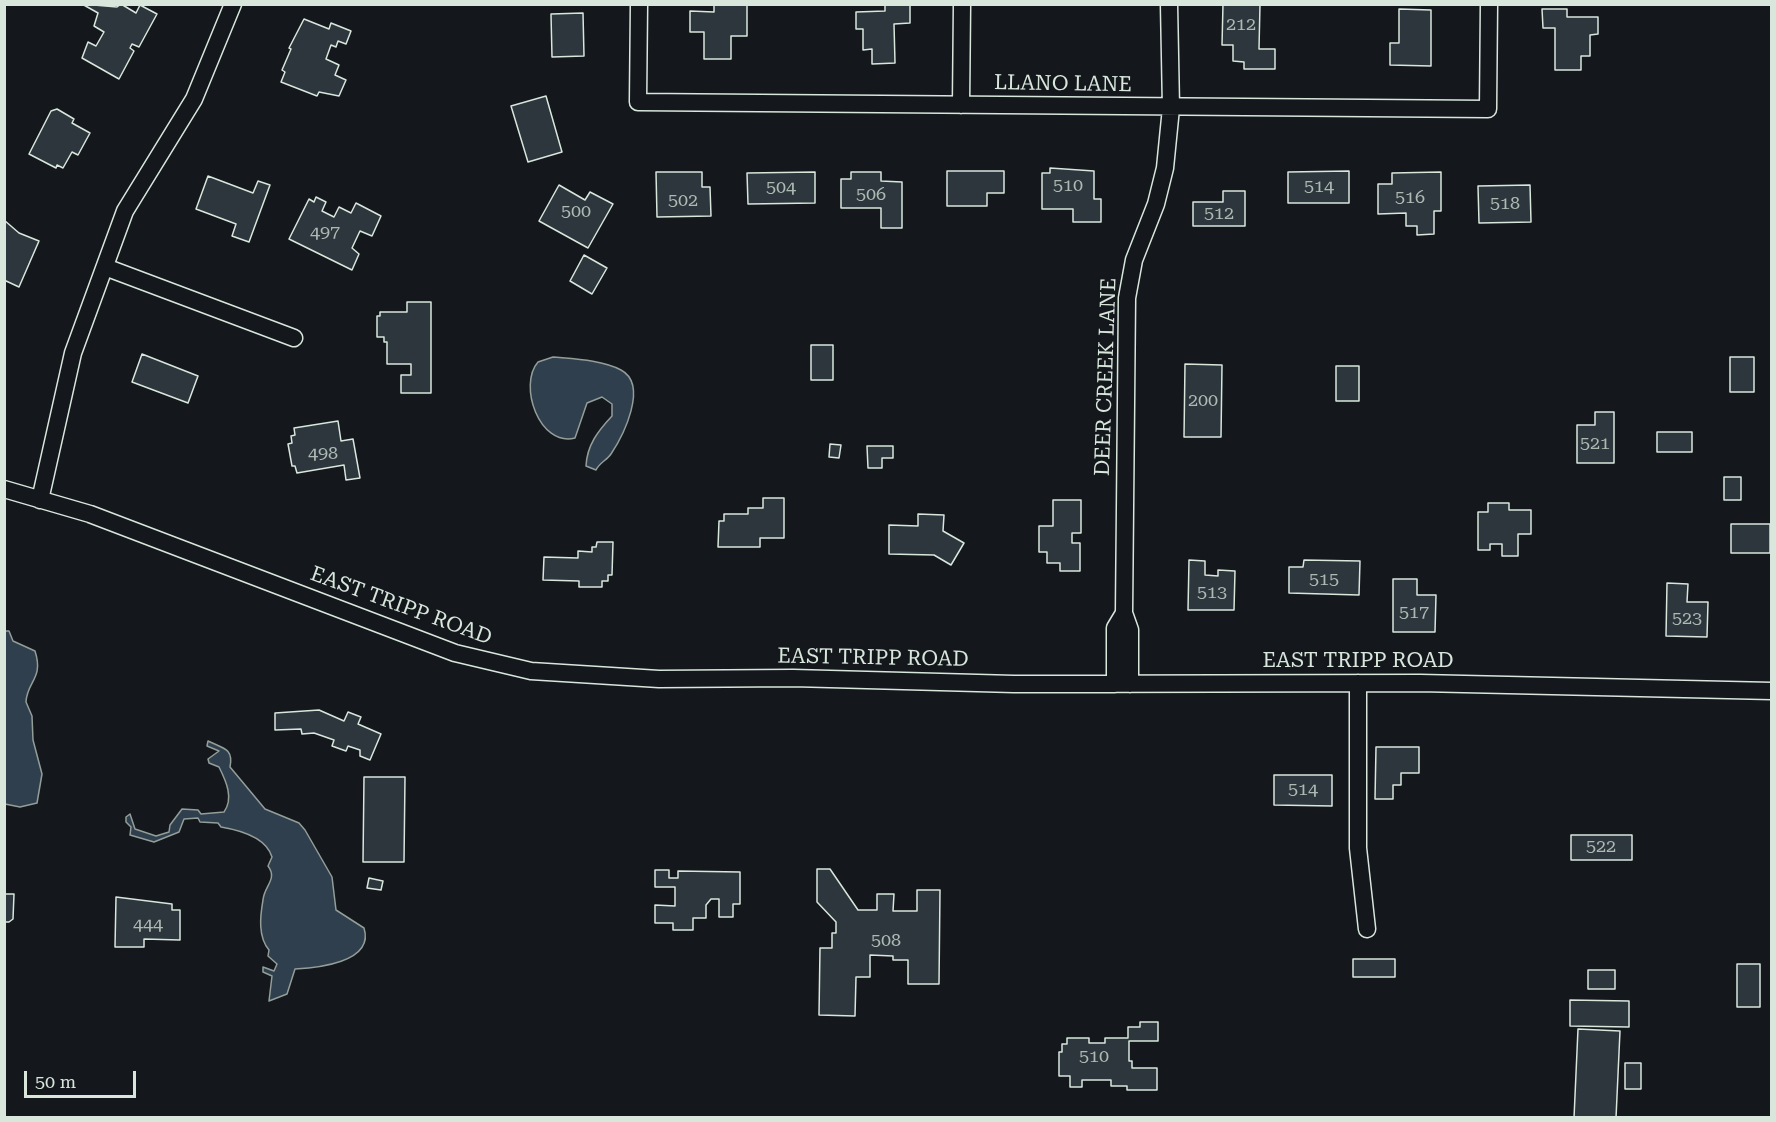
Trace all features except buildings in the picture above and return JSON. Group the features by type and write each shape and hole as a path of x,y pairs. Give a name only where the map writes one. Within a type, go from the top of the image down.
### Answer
{"street":[{"path":"40,500 73,353 125,211 194,99 233,4"},
{"name":"LLANO LANE","path":"639,4 638,102 1488,109 1489,4"},
{"path":"961,105 962,4"},
{"name":"DEER CREEK LANE","path":"1123,684 1115,628 1124,613 1127,298 1134,260 1156,204 1165,168 1171,108 1169,4"},
{"path":"105,267 294,338"},
{"name":"EAST TRIPP ROAD","path":"4,489 159,539 455,653 531,671 659,679 1123,684 1358,683 1772,691"},
{"path":"1358,683 1358,848 1367,929"}],"water":[{"path":"553,357 588,360 621,370 629,377 633,387 631,411 622,435 611,454 596,470 586,466 587,458 598,433 612,416 612,404 602,397 587,403 575,438 562,438 551,433 535,412 530,385 532,372 538,362"},
{"path":"4,631 9,631 13,641 35,651 38,668 26,702 32,716 33,740 42,774 37,803 20,807 5,804"},
{"path":"208,741 228,752 230,767 265,809 299,823 305,830 332,877 336,910 364,928 365,940 361,949 352,956 329,965 295,969 287,994 269,1001 272,976 263,972 263,967 274,971 277,964 268,956 269,950 261,933 261,920 264,895 272,875 268,866 272,857 269,850 251,836 221,827 218,823 200,822 198,818 184,819 179,832 154,842 130,835 131,827 126,822 126,817 130,814 135,829 156,836 169,832 170,825 182,809 198,810 201,814 224,812 227,807 228,790 219,767 209,763 208,759 219,751 207,746"}]}
